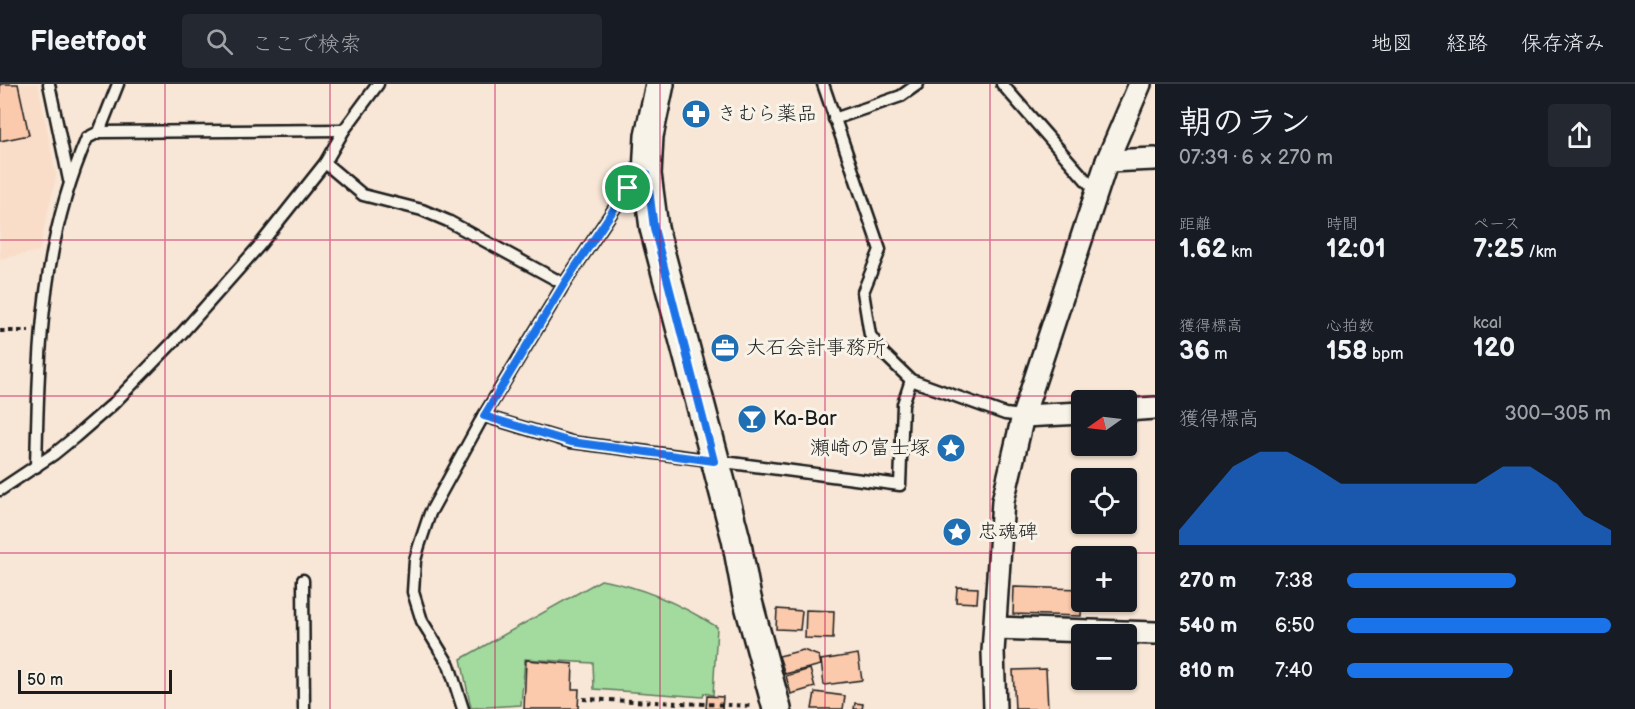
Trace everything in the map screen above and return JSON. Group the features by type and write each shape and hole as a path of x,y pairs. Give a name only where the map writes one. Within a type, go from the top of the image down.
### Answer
{"street":[{"path":"660,84 649,136 647,174 654,228 736,539 767,708"},
{"path":"995,709 993,652 1003,501 1023,416 1107,161 1140,84"},
{"path":"1107,161 1155,159"},
{"path":"1137,409 1155,408"},
{"path":"1023,416 1071,413"},
{"path":"996,628 1155,633"}],"lane":[{"path":"49,84 69,180"},
{"path":"99,132 118,84"},
{"path":"0,490 36,467 113,404 182,333 258,246 325,162 344,130 378,84"},
{"path":"823,84 880,250 863,292 866,322 870,335 883,353 911,380 1005,414 1023,416"},
{"path":"834,119 901,96 918,84"},
{"path":"1002,84 1098,194"},
{"path":"36,467 40,332 49,260 69,180 87,138 99,132 344,130"},
{"path":"325,162 363,195 422,210 448,221 564,284"},
{"path":"463,709 449,665 422,621 413,592 415,560 430,513 484,416 564,284 628,188 647,174"},
{"path":"484,416 571,442 900,485 903,404 911,380"},
{"path":"303,580 304,709"}],"path":[{"path":"0,331 40,332"},
{"path":"583,699 767,708"}],"shaded area":[{"path":"0,84 38,84 56,176 39,251 0,259"}],"green space":[{"path":"601,580 632,587 661,598 717,627 713,695 704,693 703,697 594,689 593,663 525,659 521,705 471,708 461,659"}],"building":[{"path":"0,84 18,84 29,135 0,141"},
{"path":"957,587 978,588 977,603 956,602"},
{"path":"1014,587 1071,589 1071,612 1081,612 1081,616 1013,614"},
{"path":"777,609 802,611 800,630 776,629"},
{"path":"806,610 834,611 833,639 805,638"},
{"path":"803,650 819,656 821,665 785,674 779,656"},
{"path":"858,654 862,680 824,685 821,660"},
{"path":"526,660 573,664 572,689 579,689 578,709 524,709"},
{"path":"810,669 815,687 791,694 786,676"},
{"path":"1046,669 1048,709 1015,709 1013,670"},
{"path":"815,692 845,696 843,709 812,709"},
{"path":"707,696 723,697 722,709 706,709"},
{"path":"855,703 863,704 862,709 854,709"}],"place":[{"name":"きむら薬品","path":"696,114"},
{"name":"大石会計事務所","path":"725,348"},
{"name":"Ka-Bar","path":"752,419"},
{"name":"瀬崎の富士塚","path":"951,448"},
{"name":"忠魂碑","path":"957,532"}],"route":[{"path":"647,174 654,228 687,347 714,461 571,442 484,416 564,284 628,188 647,174"}]}
